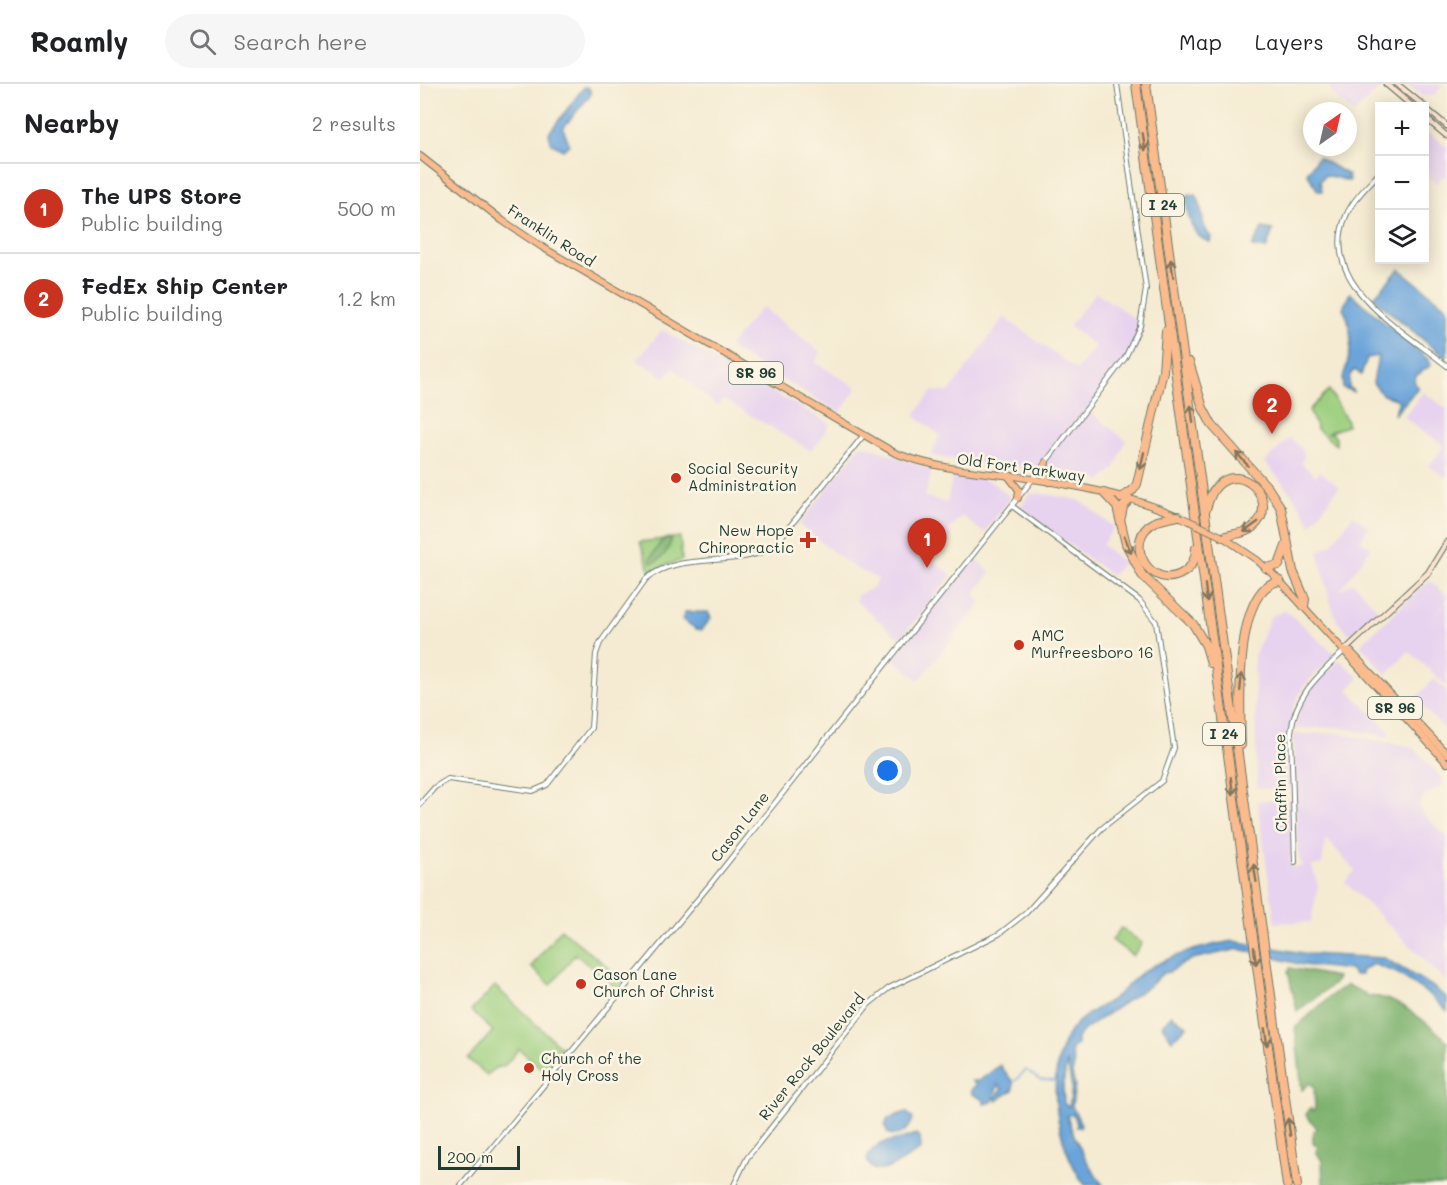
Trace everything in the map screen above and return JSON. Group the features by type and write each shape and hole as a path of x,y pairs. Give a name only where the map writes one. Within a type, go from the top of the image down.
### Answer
{"highway":[{"name":"I 24","path":"1136,84 1287,1185"},
{"name":"I 24","path":"1146,84 1241,782 1264,931 1297,1185"},
{"path":"1122,524 1125,499 1134,489 1139,476 1163,372 1166,305"},
{"path":"1180,326 1194,380 1212,425 1268,488 1281,508 1286,524 1293,571 1305,599 1304,606"},
{"path":"1204,513 1211,493 1221,482 1241,479 1257,488 1263,500 1260,519 1250,530 1223,537"},
{"path":"1104,493 1117,507 1126,544 1142,575 1193,624 1206,646 1218,687"},
{"path":"1180,517 1152,524 1143,534 1140,554 1152,572 1169,577 1183,573 1196,557 1198,535"},
{"path":"1266,568 1279,565 1285,553 1286,524"},
{"path":"1241,782 1240,698 1250,609 1262,590 1273,582 1280,581"}],"main road":[{"path":"1386,84 1407,102"},
{"path":"1398,84 1418,102"},
{"path":"1431,112 1447,126"},
{"path":"1429,122 1447,136"},
{"name":"Franklin Road","path":"420,156 503,221 542,247 676,326"},
{"name":"Old Fort Parkway","path":"676,326 895,453 931,465 963,472 1033,479 1104,493 1180,517 1223,537 1280,581 1447,763"},
{"path":"1046,462 1044,473 1048,482"},
{"path":"1009,476 1019,489 1018,498"},
{"path":"1344,651 1428,573 1447,542"},
{"name":"Old Fort Parkway","path":"1344,651 1351,652 1447,754"}],"street":[{"name":"Cason Lane","path":"461,1185 712,882 1012,506 1125,358 1140,326 1146,283 1118,84"},
{"path":"1375,178 1352,204 1346,216 1340,244 1346,273 1367,301 1447,366"},
{"path":"420,804 435,787 448,779 533,791 547,785 591,728 596,654 600,643 646,579 656,570 670,566 754,554 773,547 863,436"},
{"name":"River Rock Boulevard","path":"734,1185 747,1158 869,1004 890,988 999,934 1013,924 1026,913 1101,829 1162,781 1171,761 1173,748 1156,622 1139,600 1012,506"},
{"name":"Chaffin Place","path":"1295,862 1293,715 1301,696 1315,678 1344,651"}],"shaded area":[{"path":"1329,84 1379,84 1381,86 1357,111 1357,102 1341,102 1332,94"},
{"path":"1407,84 1443,84 1434,96 1422,96"},
{"path":"1429,134 1447,147 1447,179 1444,175 1437,184 1429,177"},
{"path":"1096,292 1144,325 1137,350 1089,411 1126,440 1115,468 1102,480 931,456 940,435 914,416 932,391 949,392 1004,317 1077,370 1095,346 1069,326"},
{"path":"762,307 821,352 815,362 857,388 840,413 728,347"},
{"path":"662,330 830,424 818,444 810,450 724,400 717,406 673,368 665,377 637,360"},
{"path":"1423,392 1447,409 1447,478 1429,466 1444,446 1404,417"},
{"path":"1290,438 1303,450 1304,458 1301,463 1316,476 1320,471 1339,487 1311,525 1298,502 1265,462"},
{"path":"865,445 932,470 925,497 947,503 953,474 990,481 1008,495 1009,500 984,533 962,516 948,531 952,536 934,561 952,575 900,639 856,601 857,595 873,588 878,579 853,567 799,525 860,446"},
{"path":"1038,493 1079,500 1114,527 1102,545 1123,562 1112,576 1020,507 1029,495"},
{"path":"1353,515 1369,527 1360,540 1371,548 1338,593 1329,597 1318,551 1332,544"},
{"path":"974,557 991,573 975,593 980,601 977,608 919,680 893,659"},
{"path":"1429,580 1447,596 1446,601 1428,624 1447,601 1447,686 1409,651 1387,675 1360,645"},
{"path":"1353,582 1378,610 1351,635 1337,621 1329,598"},
{"path":"1285,610 1335,654 1303,687 1294,707 1289,737 1290,790 1257,788 1254,656 1271,616"},
{"path":"1340,660 1359,678 1348,690 1389,731 1388,737 1338,727 1295,729 1300,708 1311,687"},
{"path":"1434,679 1447,691 1447,732 1415,699"},
{"path":"1337,733 1408,746 1416,750 1443,779 1443,785 1424,796 1418,806 1447,837 1447,982 1345,882 1355,871 1326,838 1322,864 1312,866 1318,886 1311,922 1275,923 1257,801 1291,799 1293,852 1290,859 1293,868 1302,866 1298,853 1296,826 1294,734"}],"green space":[{"path":"1329,390 1347,421 1347,426 1327,433 1332,433 1336,438 1336,445 1317,429 1309,410"},
{"path":"680,537 682,560 650,571 640,542"},
{"path":"668,538 671,540 666,551 661,558 651,563 650,559 661,541"},
{"path":"1121,928 1142,943 1133,956 1112,940"},
{"path":"561,929 626,982 619,990 575,954 551,985 531,967"},
{"path":"1290,968 1337,977 1334,984 1297,1011 1288,971"},
{"path":"1347,985 1366,994 1367,997 1388,1000 1410,1011 1447,1041 1447,1185 1323,1185 1322,1161 1316,1151 1318,1146 1313,1143 1313,1133 1317,1128 1306,1115 1310,1108 1313,1111 1315,1109 1314,1087 1310,1083 1302,1090 1295,1028 1334,993"},
{"path":"495,986 567,1053 548,1074 519,1049 504,1066 495,1068 487,1075 468,1059 493,1031 471,1011"}],"water":[{"path":"584,87 589,88 591,94 563,128 569,145 563,150 551,143 549,133"},
{"path":"1318,157 1348,175 1349,181 1325,175 1320,181 1322,191 1318,191 1307,173"},
{"path":"1189,195 1196,195 1199,200 1205,227 1211,237 1210,242 1199,236 1192,225 1186,199"},
{"path":"1262,228 1273,230 1266,249 1252,247"},
{"path":"1399,269 1447,307 1447,356 1437,351 1373,298"},
{"path":"1350,293 1429,360 1431,365 1416,376 1414,381 1418,388 1394,415 1399,400 1383,395 1373,383 1378,356 1367,358 1361,375 1355,370 1349,377 1349,387 1354,392 1343,388 1351,340 1348,320 1343,308"},
{"path":"685,612 708,612 711,618 702,630 696,629 682,619"},
{"path":"1233,941 1309,954 1384,958 1432,986 1447,998 1447,1011 1431,996 1397,973 1373,964 1361,971 1361,975 1354,975 1351,970 1303,965 1239,949 1192,959 1163,973 1153,983 1084,1030 1077,1038 1077,1045 1071,1050 1075,1086 1072,1106 1081,1124 1080,1127 1076,1127 1072,1113 1067,1116 1082,1152 1103,1185 1085,1185 1075,1169 1060,1130 1055,1088 1062,1047 1071,1030 1085,1016 1116,996 1146,970 1200,948","holes":["1067,1061 1072,1088 1069,1107 1064,1104 1063,1085"]},
{"path":"1172,1015 1187,1026 1172,1040 1162,1025"},
{"path":"1000,1065 1013,1082 1013,1090 996,1101 995,1098 1002,1089 998,1085 992,1102 984,1104 984,1100 972,1094 971,1090 976,1085 972,1081 979,1081"},
{"path":"906,1112 913,1118 910,1126 897,1135 888,1133 885,1126 888,1118"},
{"path":"916,1134 920,1137 921,1149 883,1170 876,1170 871,1166 867,1159 876,1147"}],"waterway":[{"path":"1013,1083 1026,1070 1040,1080 1056,1081"}],"place":[{"name":"FedEx Ship Center","path":"1272,434"},
{"name":"Social Security Administration","path":"676,478"},
{"name":"New Hope Chiropractic","path":"808,540"},
{"name":"The UPS Store","path":"927,568"},
{"name":"AMC Murfreesboro 16","path":"1019,645"},
{"name":"Cason Lane Church of Christ","path":"581,984"},
{"name":"Church of the Holy Cross","path":"529,1068"}]}
